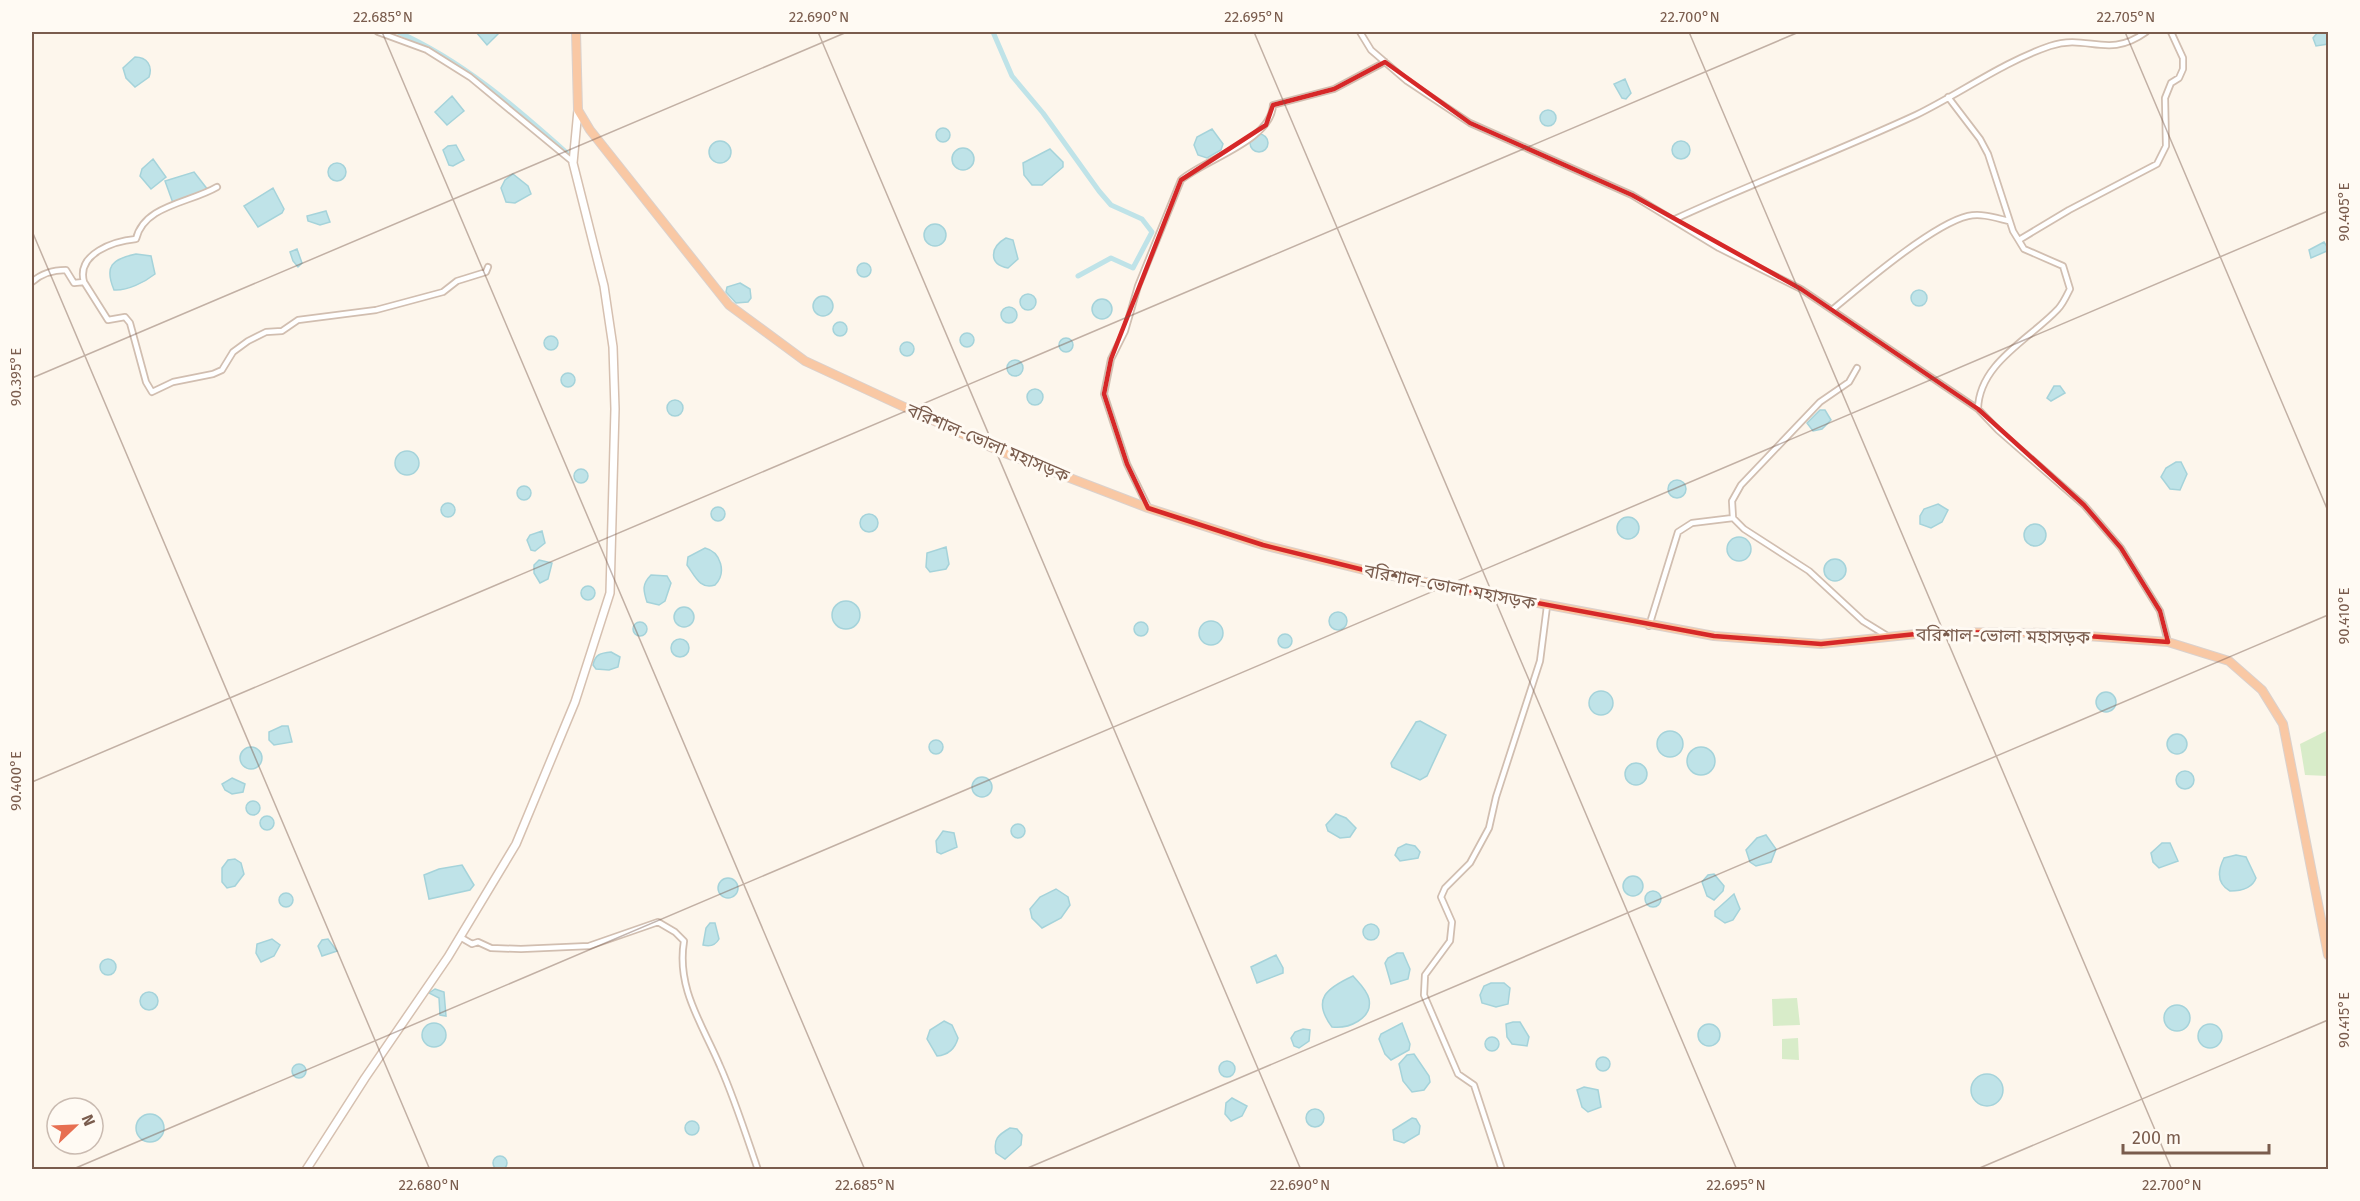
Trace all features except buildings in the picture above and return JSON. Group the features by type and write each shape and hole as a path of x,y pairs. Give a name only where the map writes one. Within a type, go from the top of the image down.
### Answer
{"highway":[{"path":"576,32 578,110"},
{"name":"বরিশাল-ভোলা মহাসড়ক","path":"578,110 590,130 729,305 805,361 997,450 1148,508 1263,545 1372,572 1649,626 1714,636 1821,644 1935,632 2047,633 2168,642 2229,661 2262,690 2283,724 2328,955"}],"main road":[{"path":"306,1170 460,937 504,865 526,822 575,702 610,593 615,409 613,347 604,286 573,163 578,110"}],"street":[{"path":"378,32 427,50 470,77 573,163"},
{"path":"1360,32 1371,50 1407,81 1470,123 1621,190 1719,248 1802,289 1978,409 1998,430 2084,505 2121,548 2160,611 2168,642"},
{"path":"1673,220 1917,114 2028,55 2052,45 2085,42 2115,47 2146,32"},
{"path":"2019,240 2069,210 2157,164 2166,146 2165,98 2171,83 2179,78 2183,69 2183,58 2171,32"},
{"path":"1148,508 1127,464 1104,394 1111,359 1125,331 1138,286 1180,180 1190,171 1228,153 1266,125 1273,115 1273,105 1334,88 1386,62"},
{"path":"1948,98 1980,139 1988,154 2009,221 2024,249 2063,266 2070,289 2060,308 1999,362 1978,393 1978,409"},
{"path":"217,187 200,197 157,211 139,226 136,238 114,242 91,256 86,263 84,282 98,301 105,318 108,320 125,317 130,323 146,382 152,392 173,382 222,370 233,352 266,332 282,331 298,320 376,310 443,292 457,281 486,272 488,267"},
{"path":"1832,310 1924,240 1966,216 1988,216 2009,221"},
{"path":"32,282 46,273 66,270 74,283 84,282"},
{"path":"1857,368 1849,382 1820,402 1741,485 1732,501 1734,518 1744,529 1809,571 1863,621 1889,637"},
{"path":"1649,626 1678,532 1692,523 1734,518"},
{"path":"1502,1170 1474,1085 1458,1074 1452,1053 1429,1011 1424,995 1425,975 1450,941 1452,922 1441,897 1445,888 1470,863 1489,828 1496,797 1540,661 1547,606"},
{"path":"460,937 472,944 478,942 491,948 545,949 589,946 658,922 675,932 684,941 684,970 694,1014 720,1064 758,1170"}],"highlighted area":[{"path":"1385,62 1470,123 1632,195 1801,289 1978,409 2084,505 2121,548 2160,611 2168,642 2047,633 1935,632 1821,644 1714,636 1372,572 1263,545 1148,508 1127,464 1104,394 1111,359 1181,180 1266,125 1273,105 1334,89"}],"green space":[{"path":"2328,730 2328,776 2305,775 2300,744"},
{"path":"1797,998 1800,1025 1773,1026 1772,999"},
{"path":"1798,1038 1799,1060 1782,1059 1782,1039"}],"water":[{"path":"476,32 500,32 487,45"},
{"path":"2318,32 2328,32 2328,44 2316,46 2313,38"},
{"path":"135,57 146,60 150,69 149,77 135,87 126,78 123,68"},
{"path":"1625,79 1631,93 1626,99 1622,98 1614,84"},
{"path":"452,96 464,111 447,125 435,112"},
{"path":"1548,110 1556,118 1548,126 1540,118"},
{"path":"943,128 948,130 950,135 948,140 943,142 938,140 936,135 938,130"},
{"path":"1212,129 1223,144 1221,150 1207,158 1198,155 1194,145 1197,137"},
{"path":"1259,134 1265,137 1268,143 1265,149 1259,152 1253,149 1250,143 1253,137"},
{"path":"720,141 728,144 731,152 728,160 720,163 712,160 709,152 712,144"},
{"path":"1681,141 1687,144 1690,150 1687,156 1681,159 1675,156 1672,150 1675,144"},
{"path":"456,145 464,160 453,166 449,165 443,150 448,146"},
{"path":"963,148 971,151 974,159 971,167 963,170 955,167 952,159 955,151"},
{"path":"1050,149 1063,162 1063,167 1042,185 1032,185 1024,175 1023,163"},
{"path":"153,159 166,177 151,189 140,176 142,169"},
{"path":"337,163 343,166 346,172 343,178 337,181 331,178 328,172 331,166"},
{"path":"194,172 208,190 173,203 165,181"},
{"path":"513,174 528,186 531,194 515,203 506,202 501,188 505,180"},
{"path":"273,188 284,209 282,213 258,227 244,206"},
{"path":"326,211 330,222 320,225 308,221 307,216"},
{"path":"935,224 943,227 946,235 943,243 935,246 927,243 924,235 927,227"},
{"path":"1006,238 1013,240 1018,259 1008,268 994,259 994,250"},
{"path":"2324,242 2328,248 2327,251 2311,258 2309,250"},
{"path":"297,249 302,263 298,267 290,252"},
{"path":"136,254 151,256 155,274 136,285 114,290 110,275 112,265 121,258"},
{"path":"861,263 867,263 871,270 867,277 861,277 857,273 857,267"},
{"path":"740,283 750,289 751,298 748,302 736,303 726,292 727,287"},
{"path":"1919,290 1925,292 1927,298 1925,304 1919,306 1913,304 1911,298 1913,292"},
{"path":"1028,294 1036,302 1028,310 1020,302"},
{"path":"819,296 827,296 833,302 833,310 827,316 819,316 813,310 813,302"},
{"path":"1102,299 1109,302 1112,309 1109,316 1102,319 1095,316 1092,309 1095,302"},
{"path":"1009,307 1015,309 1017,315 1015,321 1009,323 1003,321 1001,315 1003,309"},
{"path":"840,322 845,324 847,329 845,334 840,336 835,334 833,329 835,324"},
{"path":"967,333 972,335 974,340 972,345 967,347 962,345 960,340 962,335"},
{"path":"548,336 554,336 558,343 554,350 548,350 544,346 544,340"},
{"path":"1066,338 1071,340 1073,345 1071,350 1066,352 1061,350 1059,345 1061,340"},
{"path":"907,342 912,344 914,349 912,354 907,356 902,354 900,349 902,344"},
{"path":"1012,360 1018,360 1023,368 1021,374 1012,376 1007,371 1007,365"},
{"path":"565,373 571,373 575,380 571,387 565,387 561,383 561,377"},
{"path":"2054,386 2060,386 2065,393 2051,401 2047,398"},
{"path":"1032,389 1038,389 1043,397 1041,403 1032,405 1027,400 1027,394"},
{"path":"672,400 678,400 683,408 681,414 672,416 667,411 667,405"},
{"path":"1820,410 1825,410 1831,420 1822,429 1813,431 1807,423"},
{"path":"407,451 412,452 418,458 418,468 412,474 407,475 402,474 396,468 395,463 396,458 402,452"},
{"path":"2176,462 2181,462 2187,474 2180,490 2170,489 2161,477 2166,468"},
{"path":"581,469 586,471 588,476 586,481 581,483 576,481 574,476 576,471"},
{"path":"1677,480 1683,483 1686,489 1683,495 1677,498 1671,495 1668,489 1671,483"},
{"path":"524,486 529,488 531,493 529,498 524,500 519,498 517,493 519,488"},
{"path":"445,503 451,503 455,510 451,517 445,517 441,513 441,507"},
{"path":"1938,504 1948,510 1942,522 1931,528 1920,524 1920,516 1924,509"},
{"path":"715,507 721,507 725,514 721,521 715,521 711,517 711,511"},
{"path":"865,514 873,514 878,519 876,530 865,532 860,527 860,519"},
{"path":"1624,517 1632,517 1639,524 1639,532 1632,539 1624,539 1617,532 1617,524"},
{"path":"2035,524 2045,531 2046,535 2039,545 2035,546 2025,539 2024,535 2031,525"},
{"path":"542,531 545,543 535,551 531,550 527,540 530,535"},
{"path":"1739,537 1744,538 1750,544 1750,554 1744,560 1739,561 1734,560 1728,554 1727,549 1728,544 1734,538"},
{"path":"946,547 949,564 946,569 930,572 926,567 927,553"},
{"path":"705,548 715,554 721,569 719,580 715,585 710,586 705,586 698,581 687,565 688,557"},
{"path":"1835,559 1843,562 1846,570 1843,578 1835,581 1827,578 1824,570 1827,562"},
{"path":"539,560 552,563 548,579 540,583 534,573 534,565"},
{"path":"651,575 667,576 671,583 665,601 659,605 647,602 644,591 645,584"},
{"path":"588,586 593,588 595,593 593,598 588,600 583,598 581,593 583,588"},
{"path":"846,601 856,605 860,615 856,625 846,629 836,625 832,615 836,605"},
{"path":"684,607 691,610 694,617 691,624 684,627 677,624 674,617 677,610"},
{"path":"1334,612 1342,612 1347,617 1345,628 1334,630 1329,625 1329,617"},
{"path":"1211,621 1219,625 1223,633 1219,641 1211,645 1203,641 1199,633 1203,625"},
{"path":"637,622 643,622 647,629 643,636 637,636 633,632 633,626"},
{"path":"1141,622 1146,624 1148,629 1146,634 1141,636 1136,634 1134,629 1136,624"},
{"path":"1282,634 1288,634 1292,641 1288,648 1282,648 1278,644 1278,638"},
{"path":"680,639 686,642 689,648 686,654 680,657 674,654 671,648 674,642"},
{"path":"611,652 620,657 618,667 609,670 596,669 593,665 597,656"},
{"path":"1601,691 1609,695 1613,703 1609,711 1601,715 1593,711 1589,703 1593,695"},
{"path":"2106,692 2113,695 2116,702 2113,709 2106,712 2099,709 2096,702 2099,695"},
{"path":"1420,721 1446,735 1427,776 1420,780 1392,767 1391,763 1416,722"},
{"path":"282,726 288,726 292,742 274,745 269,740 269,732"},
{"path":"1670,731 1679,735 1683,744 1679,753 1670,757 1661,753 1657,744 1661,735"},
{"path":"2177,734 2184,737 2187,744 2184,751 2177,754 2170,751 2167,744 2170,737"},
{"path":"933,740 939,740 943,747 939,754 933,754 929,750 929,744"},
{"path":"251,747 259,750 262,758 259,766 251,769 243,766 240,758 243,750"},
{"path":"1701,747 1711,751 1715,761 1711,771 1701,775 1691,771 1687,761 1691,751"},
{"path":"1636,763 1644,766 1647,774 1644,782 1636,785 1628,782 1625,774 1628,766"},
{"path":"2185,771 2191,774 2194,780 2191,786 2185,789 2179,786 2176,780 2179,774"},
{"path":"982,777 989,780 992,787 989,794 982,797 975,794 972,787 975,780"},
{"path":"232,778 245,784 243,792 232,794 225,790 222,784"},
{"path":"253,801 258,803 260,808 258,813 253,815 248,813 246,808 248,803"},
{"path":"1336,814 1346,818 1356,828 1350,837 1340,838 1328,831 1326,825"},
{"path":"267,816 272,818 274,823 272,828 267,830 262,828 260,823 262,818"},
{"path":"1018,824 1023,826 1025,831 1023,836 1018,838 1013,836 1011,831 1013,826"},
{"path":"943,831 954,833 957,847 941,854 937,852 936,841"},
{"path":"1766,835 1776,849 1771,862 1756,866 1750,862 1746,850 1757,838"},
{"path":"2162,843 2170,843 2178,861 2159,868 2153,862 2151,853"},
{"path":"1406,844 1415,846 1420,852 1418,858 1400,861 1395,855 1398,848"},
{"path":"2236,855 2246,857 2256,878 2246,889 2230,891 2220,880 2220,867 2224,858"},
{"path":"235,859 241,863 244,874 235,886 227,888 222,882 222,868 228,860"},
{"path":"462,865 474,885 470,890 429,899 424,875 439,869"},
{"path":"1714,874 1724,886 1723,891 1714,900 1707,896 1702,882 1708,875"},
{"path":"1633,876 1640,879 1643,886 1640,893 1633,896 1626,893 1623,886 1626,879"},
{"path":"728,878 735,881 738,888 735,895 728,898 721,895 718,888 721,881"},
{"path":"1056,889 1068,897 1070,905 1061,918 1042,928 1032,918 1030,909 1040,897"},
{"path":"1653,891 1659,893 1661,899 1659,905 1653,907 1647,905 1645,899 1647,893"},
{"path":"283,893 289,893 293,900 289,907 283,907 279,903 279,897"},
{"path":"1734,894 1740,909 1733,920 1725,923 1715,916 1715,911"},
{"path":"710,923 715,923 719,939 712,945 703,945 706,928"},
{"path":"1371,924 1377,926 1379,932 1377,938 1371,940 1365,938 1363,932 1365,926"},
{"path":"272,939 280,945 274,956 261,962 256,953 257,944"},
{"path":"328,939 337,951 322,956 318,946 322,940"},
{"path":"1397,953 1403,953 1410,969 1408,979 1391,984 1385,963 1388,958"},
{"path":"1276,955 1283,968 1283,973 1257,983 1251,967"},
{"path":"108,959 116,967 108,975 100,967"},
{"path":"1353,976 1368,996 1367,1012 1352,1024 1332,1027 1323,1009 1325,996 1336,985"},
{"path":"1491,983 1504,983 1510,988 1508,1004 1496,1007 1482,1003 1480,995 1484,986"},
{"path":"435,989 444,992 446,1016 440,1015 439,998 429,993"},
{"path":"149,992 155,995 158,1001 155,1007 149,1010 143,1007 140,1001 143,995"},
{"path":"2177,1005 2186,1009 2190,1018 2186,1027 2177,1031 2168,1027 2164,1018 2168,1009"},
{"path":"944,1021 952,1025 958,1038 951,1051 937,1056 927,1039 930,1030"},
{"path":"1520,1022 1529,1037 1527,1046 1512,1044 1507,1037 1506,1024"},
{"path":"434,1023 443,1026 446,1035 443,1044 434,1047 425,1044 422,1035 425,1026"},
{"path":"1402,1023 1410,1044 1409,1050 1391,1060 1385,1054 1379,1039 1381,1034"},
{"path":"1709,1024 1717,1027 1720,1035 1717,1043 1709,1046 1701,1043 1698,1035 1701,1027"},
{"path":"2210,1024 2215,1025 2221,1031 2221,1041 2215,1047 2210,1048 2205,1047 2199,1041 2198,1036 2199,1031 2205,1025"},
{"path":"1303,1029 1310,1030 1309,1041 1299,1048 1294,1046 1291,1038 1295,1032"},
{"path":"1489,1037 1495,1037 1499,1044 1495,1051 1489,1051 1485,1047 1485,1041"},
{"path":"1414,1054 1429,1076 1430,1082 1424,1090 1412,1092 1403,1081 1399,1064 1407,1055"},
{"path":"1600,1057 1606,1057 1610,1064 1606,1071 1600,1071 1596,1067 1596,1061"},
{"path":"1227,1061 1235,1069 1227,1077 1219,1069"},
{"path":"299,1064 304,1066 306,1071 304,1076 299,1078 294,1076 292,1071 294,1066"},
{"path":"1987,1074 1998,1079 2003,1090 1998,1101 1987,1106 1976,1101 1971,1090 1976,1079"},
{"path":"1584,1087 1598,1090 1601,1107 1588,1112 1582,1107 1577,1090"},
{"path":"1232,1098 1247,1106 1242,1116 1231,1121 1225,1114 1226,1103"},
{"path":"1315,1109 1321,1112 1324,1118 1321,1124 1315,1127 1309,1124 1306,1118 1309,1112"},
{"path":"150,1114 160,1118 164,1128 160,1138 150,1142 140,1138 136,1128 140,1118"},
{"path":"1412,1118 1416,1119 1420,1126 1419,1134 1404,1143 1394,1140 1393,1130"},
{"path":"692,1121 697,1123 699,1128 697,1133 692,1135 687,1133 685,1128 687,1123"},
{"path":"1010,1128 1017,1129 1022,1135 1021,1145 1005,1159 996,1153 995,1144 1000,1135"},
{"path":"497,1156 503,1156 507,1163 503,1170 497,1170 493,1166 493,1160"}],"waterway":[{"path":"398,32 444,57 487,86 567,153"},
{"path":"993,32 1012,76 1043,113 1099,191 1111,205 1142,219 1152,232 1133,268 1111,258 1078,276"}]}
